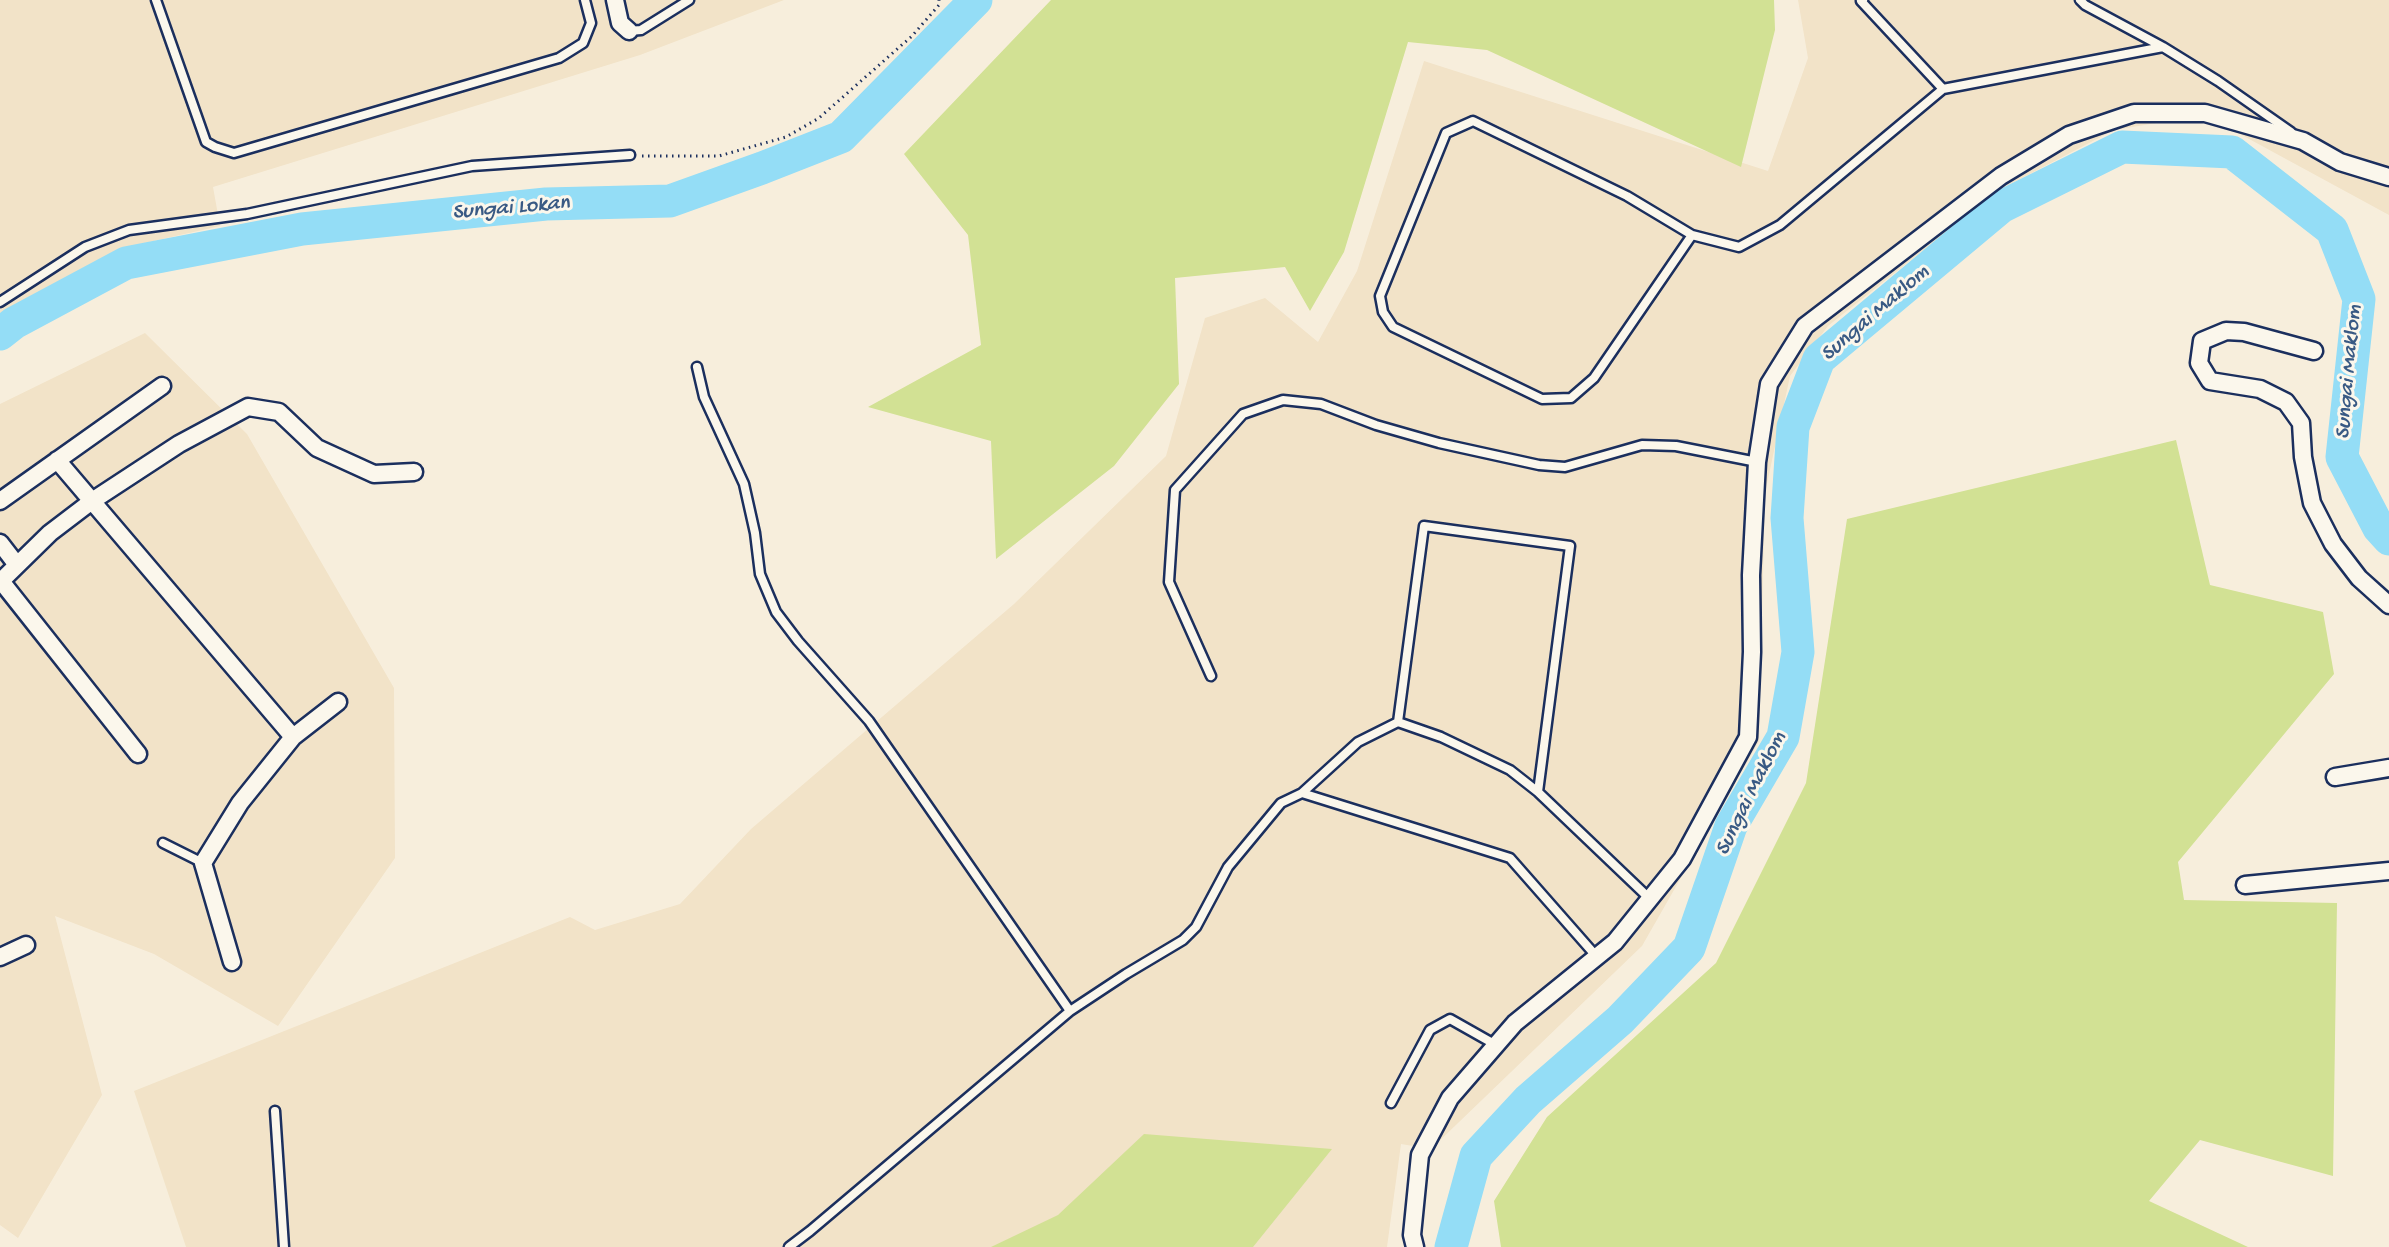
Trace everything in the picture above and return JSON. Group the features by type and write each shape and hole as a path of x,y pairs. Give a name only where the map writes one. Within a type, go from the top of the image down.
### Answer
{"street":[{"path":"615,0 620,23 629,31"},
{"path":"1415,1247 1412,1235 1420,1155 1450,1098 1515,1023 1615,942 1682,859 1748,737 1752,652 1751,574 1757,462 1768,384 1805,326 2001,176 2069,135 2134,113 2205,113 2303,141 2340,162 2389,177"},
{"path":"2314,351 2244,332 2226,331 2202,341 2199,363 2210,381 2260,389 2286,402 2301,423 2303,457 2312,503 2333,544 2359,578 2389,605"},
{"path":"0,501 162,386"},
{"path":"138,754 1,581 50,532 92,501 179,444 248,407 279,412 317,448 374,474 414,472"},
{"path":"57,460 292,738"},
{"path":"0,543 17,565"},
{"path":"232,962 203,863 240,803 292,738 338,702"},
{"path":"2335,777 2389,768"},
{"path":"2245,885 2389,871"},
{"path":"0,957 26,945"}],"lane":[{"path":"156,0 206,142 234,153 559,58 583,43 591,23 585,0"},
{"path":"629,31 641,30 689,0"},
{"path":"1863,0 1861,1 1943,89"},
{"path":"2080,0 2085,6 2163,47 2218,81 2303,141"},
{"path":"1692,235 1594,378 1570,398 1542,399 1393,327 1383,312 1380,296 1446,133 1473,121 1627,196 1692,235 1738,246 1780,225 1943,89 2163,47"},
{"path":"0,302 86,247 129,230 247,214 472,166 630,155"},
{"path":"697,368 704,397 744,484 755,533 760,574 776,612 798,641 869,721 1070,1011"},
{"path":"1211,676 1169,582 1175,490 1244,414 1283,400 1321,404 1376,425 1439,443 1539,465 1566,467 1642,445 1676,446 1757,462"},
{"path":"1398,722 1424,526 1570,546 1538,792"},
{"path":"789,1247 1070,1011 1183,940 1196,927 1228,867 1281,803 1302,793 1358,742 1398,722 1441,737 1510,770 1538,792 1650,899"},
{"path":"1302,793 1510,858 1597,957"},
{"path":"163,843 203,863"},
{"path":"1391,1103 1430,1030 1450,1019 1496,1045"},
{"path":"275,1111 284,1247"}],"path":[{"path":"630,155 719,156 786,137 819,118 912,36 939,5 939,0"}],"shaded area":[{"path":"0,0 784,0 640,55 213,187 220,226 127,247 0,334"},
{"path":"1798,0 2389,0 2389,215 2205,115 2114,130 1999,190 1828,326 1790,376 1765,493 1759,741 1642,946 1431,1149 1401,1144 1387,1247 186,1247 134,1091 570,917 595,930 680,904 751,829 1014,604 1166,456 1205,318 1265,298 1318,342 1357,271 1424,61 1768,171 1808,58"},
{"path":"145,333 247,434 394,688 395,858 278,1026 154,954 55,916 102,1095 18,1238 0,1225 0,404"}],"green space":[{"path":"1051,0 1774,0 1775,30 1741,167 1487,50 1408,42 1344,252 1310,311 1285,267 1175,278 1179,384 1114,466 996,559 991,441 868,407 981,345 968,235 904,154"},
{"path":"2176,440 2210,585 2323,612 2334,674 2178,862 2184,900 2337,903 2333,1176 2200,1140 2149,1201 2248,1247 1501,1247 1494,1201 1547,1117 1716,963 1806,783 1847,519"},
{"path":"1144,1134 1332,1149 1253,1247 991,1247 1058,1215"}],"waterway":[{"name":"Sungai Lokan","path":"0,334 14,323 126,263 302,229 546,204 670,201 841,137 976,0"},
{"name":"Sungai Maklom","path":"1451,1247 1476,1156 1528,1100 1620,1020 1689,948 1731,826 1783,737 1798,652 1787,518 1793,427 1819,359 2001,207 2122,147 2232,152 2332,230 2359,299 2342,457 2379,528 2389,539"}]}
